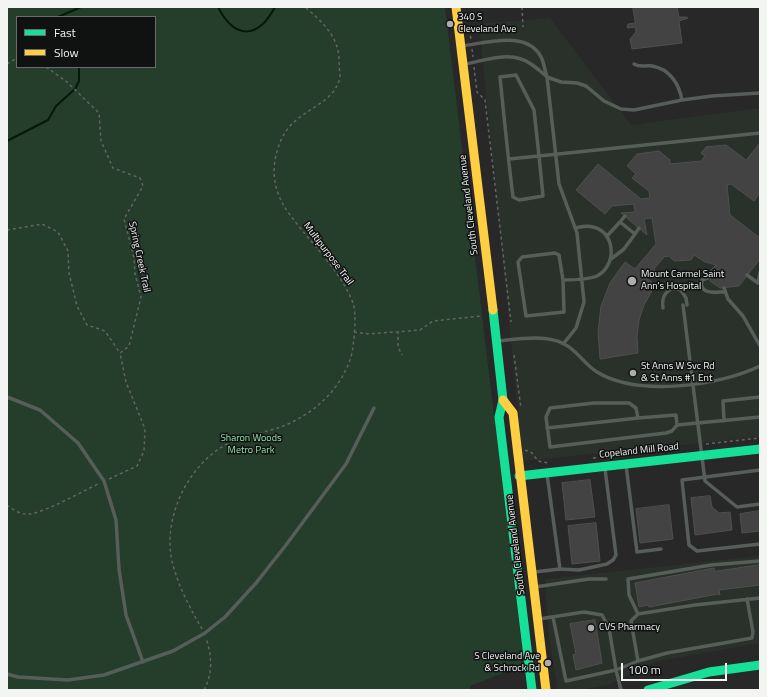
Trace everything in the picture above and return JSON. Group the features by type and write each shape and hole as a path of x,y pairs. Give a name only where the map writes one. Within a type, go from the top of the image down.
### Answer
{"main road":[{"name":"South Cleveland Avenue","path":"456,7 462,46 497,341 503,400 499,417 532,690"},
{"name":"South Cleveland Avenue","path":"503,400 512,413 532,587 546,690"},
{"name":"Copeland Mill Road","path":"519,476 760,449"},
{"path":"648,690 709,672 760,665"}],"lane":[{"path":"462,46 507,40 520,41 532,45 542,58 547,77 559,184 575,228 584,302 582,314 576,328 564,343"},
{"path":"464,64 506,57 521,58 532,64 547,77 561,82 577,83 586,86 604,101 621,109 634,110 682,100 760,93"},
{"path":"634,64 640,67 652,66 667,71 680,88 682,100"},
{"path":"516,75 534,110 539,156 542,196 519,200 513,197 500,77 516,75"},
{"path":"508,159 760,133"},
{"path":"606,236 624,216"},
{"path":"620,222 635,234"},
{"path":"575,228 587,226 596,227 606,236 612,251 610,260"},
{"path":"563,280 582,279 596,276 602,272 610,260 624,248 639,228"},
{"path":"555,253 559,255 563,280 564,312 526,316 518,262 522,257 555,253"},
{"path":"759,284 760,273"},
{"path":"747,275 759,284"},
{"path":"710,276 702,280 701,285 704,290 710,292 725,290 728,300 750,326 760,346"},
{"path":"663,308 663,300 666,293 672,289 681,290 686,298 685,305 706,481 736,507 760,504"},
{"path":"497,341 542,338 564,343 596,372 617,380 649,386 694,386 725,380 760,366"},
{"path":"7,397 40,410 78,443 104,481 116,520 119,569 126,615 143,662"},
{"path":"724,421 723,402 760,397"},
{"path":"638,418 636,408 629,403 594,403 550,408 546,417 550,447 666,433 672,431 678,425 760,417"},
{"path":"7,674 18,677 68,680 104,675 173,651 205,633 225,617 256,583 286,545 346,464 374,408"},
{"path":"548,428 676,415 678,425"},
{"path":"626,464 637,552 662,549"},
{"path":"531,573 560,569 579,570 608,564 613,560 616,555 604,466"},
{"path":"760,470 682,480 689,545 697,551 760,544"},
{"path":"547,472 560,569"},
{"path":"638,614 629,595 628,579 711,565 760,561"},
{"path":"532,587 589,579 606,579"},
{"path":"638,660 631,621 638,614 695,605 760,598"},
{"path":"553,617 566,682 616,670 638,660 667,653 752,638 753,632 747,599"},
{"path":"537,620 584,612 602,615 609,628 621,690"}],"path":[{"name":"Multipurpose Trail","path":"204,690 210,678 211,653 205,633 189,606 172,559 172,526 176,510 188,482 206,458 230,442 287,424 312,410 330,395 343,376 351,356 354,332 354,305 344,285 284,210 275,183 275,157 282,138 293,123 321,103 333,90 340,78 339,50 327,26 305,7"},
{"path":"522,7 523,28"},
{"path":"469,30 477,92 485,100 512,322"},
{"path":"7,64 16,59"},
{"name":"Spring Creek Trail","path":"47,68 65,80 99,113 101,141 113,168 140,178 143,186 124,219 134,258 135,274 141,297 129,346 120,353"},
{"path":"7,230 42,224 58,232 68,251 69,273 77,306 88,325 105,331 120,353 126,382 145,429 144,451 137,466 46,509 30,514 20,513 7,505"},
{"path":"354,332 369,334 420,330 433,321 481,316"},
{"path":"398,331 398,347 402,355"},
{"path":"701,444 760,438"},
{"path":"525,450 532,452 538,461 555,462"},
{"path":"586,459 668,450"}],"shaded area":[{"name":"Mount Carmel Saint Ann's Hospital","path":"550,18 631,125 760,108 760,437 523,461 479,24"},
{"path":"760,556 760,643 654,662 608,685 580,690 558,690 549,639 545,579"}],"green space":[{"name":"Sharon Woods Metro Park","path":"7,7 445,7 524,665 470,686 471,690 7,690"}],"building":[{"path":"633,7 677,7 679,17 688,18 679,21 682,43 632,49 630,39 636,32 635,27 627,27 628,24 635,23"},
{"path":"760,143 760,192 754,201 731,184 727,185 730,215 760,238 760,259 739,286 720,288 710,281 709,272 716,265 705,262 694,255 691,260 674,261 669,256 664,257 654,269 658,275 653,278 647,271 643,275 655,285 644,305 639,320 637,336 638,353 600,359 598,332 601,306 610,283 625,262 635,269 656,244 652,218 644,219 647,235 621,213 635,212 634,204 612,206 605,214 576,190 598,164 641,199 650,198 649,191 632,178 636,174 627,166 637,154 659,151 670,160 670,164 701,161 705,156 701,153 706,147 726,145 746,160"},
{"path":"590,480 595,517 566,520 562,483"},
{"path":"710,496 712,507 719,513 730,512 732,530 695,535 691,498"},
{"path":"669,505 673,539 640,543 636,509"},
{"path":"760,511 760,531 742,533 740,514"},
{"path":"596,523 600,561 572,564 568,526"},
{"path":"760,565 760,585 719,590 720,595 718,594 649,607 648,605 639,607 635,583 714,568 715,571"},
{"name":"CVS Pharmacy","path":"595,620 602,663 576,670 573,655 576,654 570,624"}],"waterway":[{"path":"60,16 81,7"},
{"path":"218,7 225,18 232,25 239,30 246,31 254,30 261,25 268,18 275,7"},
{"path":"7,141 48,120 56,106 75,89 79,81 79,68"}],"traffic: fast":[{"path":"493,310 503,400 499,417 532,690"},
{"path":"519,476 760,449"},
{"path":"648,690 709,672 760,665"}],"traffic: slow":[{"path":"456,7 493,310"},
{"path":"503,400 513,413 546,690"}],"place":[{"name":"340 S Cleveland Ave","path":"450,24"},
{"name":"Mount Carmel Saint Ann's Hospital","path":"632,281"},
{"name":"St Anns W Svc Rd & St Anns #1 Ent","path":"633,373"},
{"name":"CVS Pharmacy","path":"591,628"},
{"name":"S Cleveland Ave & Schrock Rd","path":"548,663"}]}
